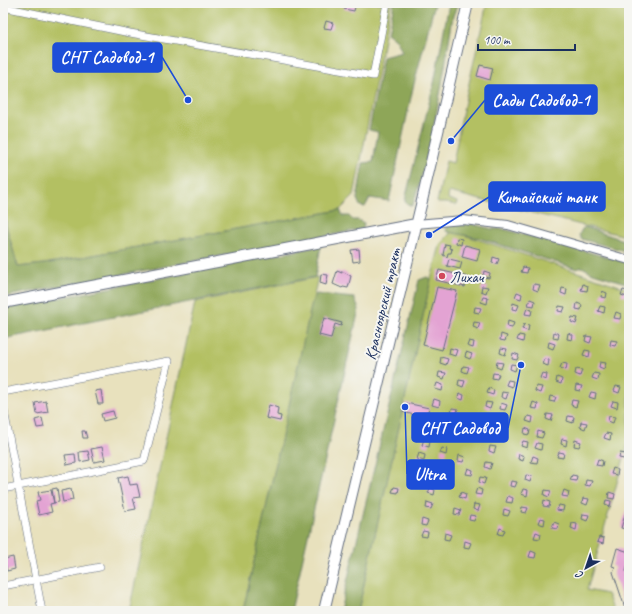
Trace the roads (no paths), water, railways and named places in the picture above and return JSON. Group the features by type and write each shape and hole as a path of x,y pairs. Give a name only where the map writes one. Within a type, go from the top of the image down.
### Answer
{"main road":[{"name":"Красноярский тракт","path":"324,611 468,3"},
{"path":"3,304 416,224"}],"street":[{"path":"3,7 136,34 373,76 387,3"},
{"path":"416,224 463,220 508,225 629,260"},
{"path":"3,392 169,362 144,461 3,488"},
{"path":"3,405 42,611"},
{"path":"3,586 100,568"}],"place":[{"name":"СНТ Садовод-1","path":"188,100"},
{"name":"Сады Садовод-1","path":"451,141"},
{"name":"Китайский танк","path":"429,235"},
{"name":"Лихач","path":"442,276"},
{"name":"СНТ Садовод","path":"521,365"},
{"name":"Ultra","path":"405,407"}]}
